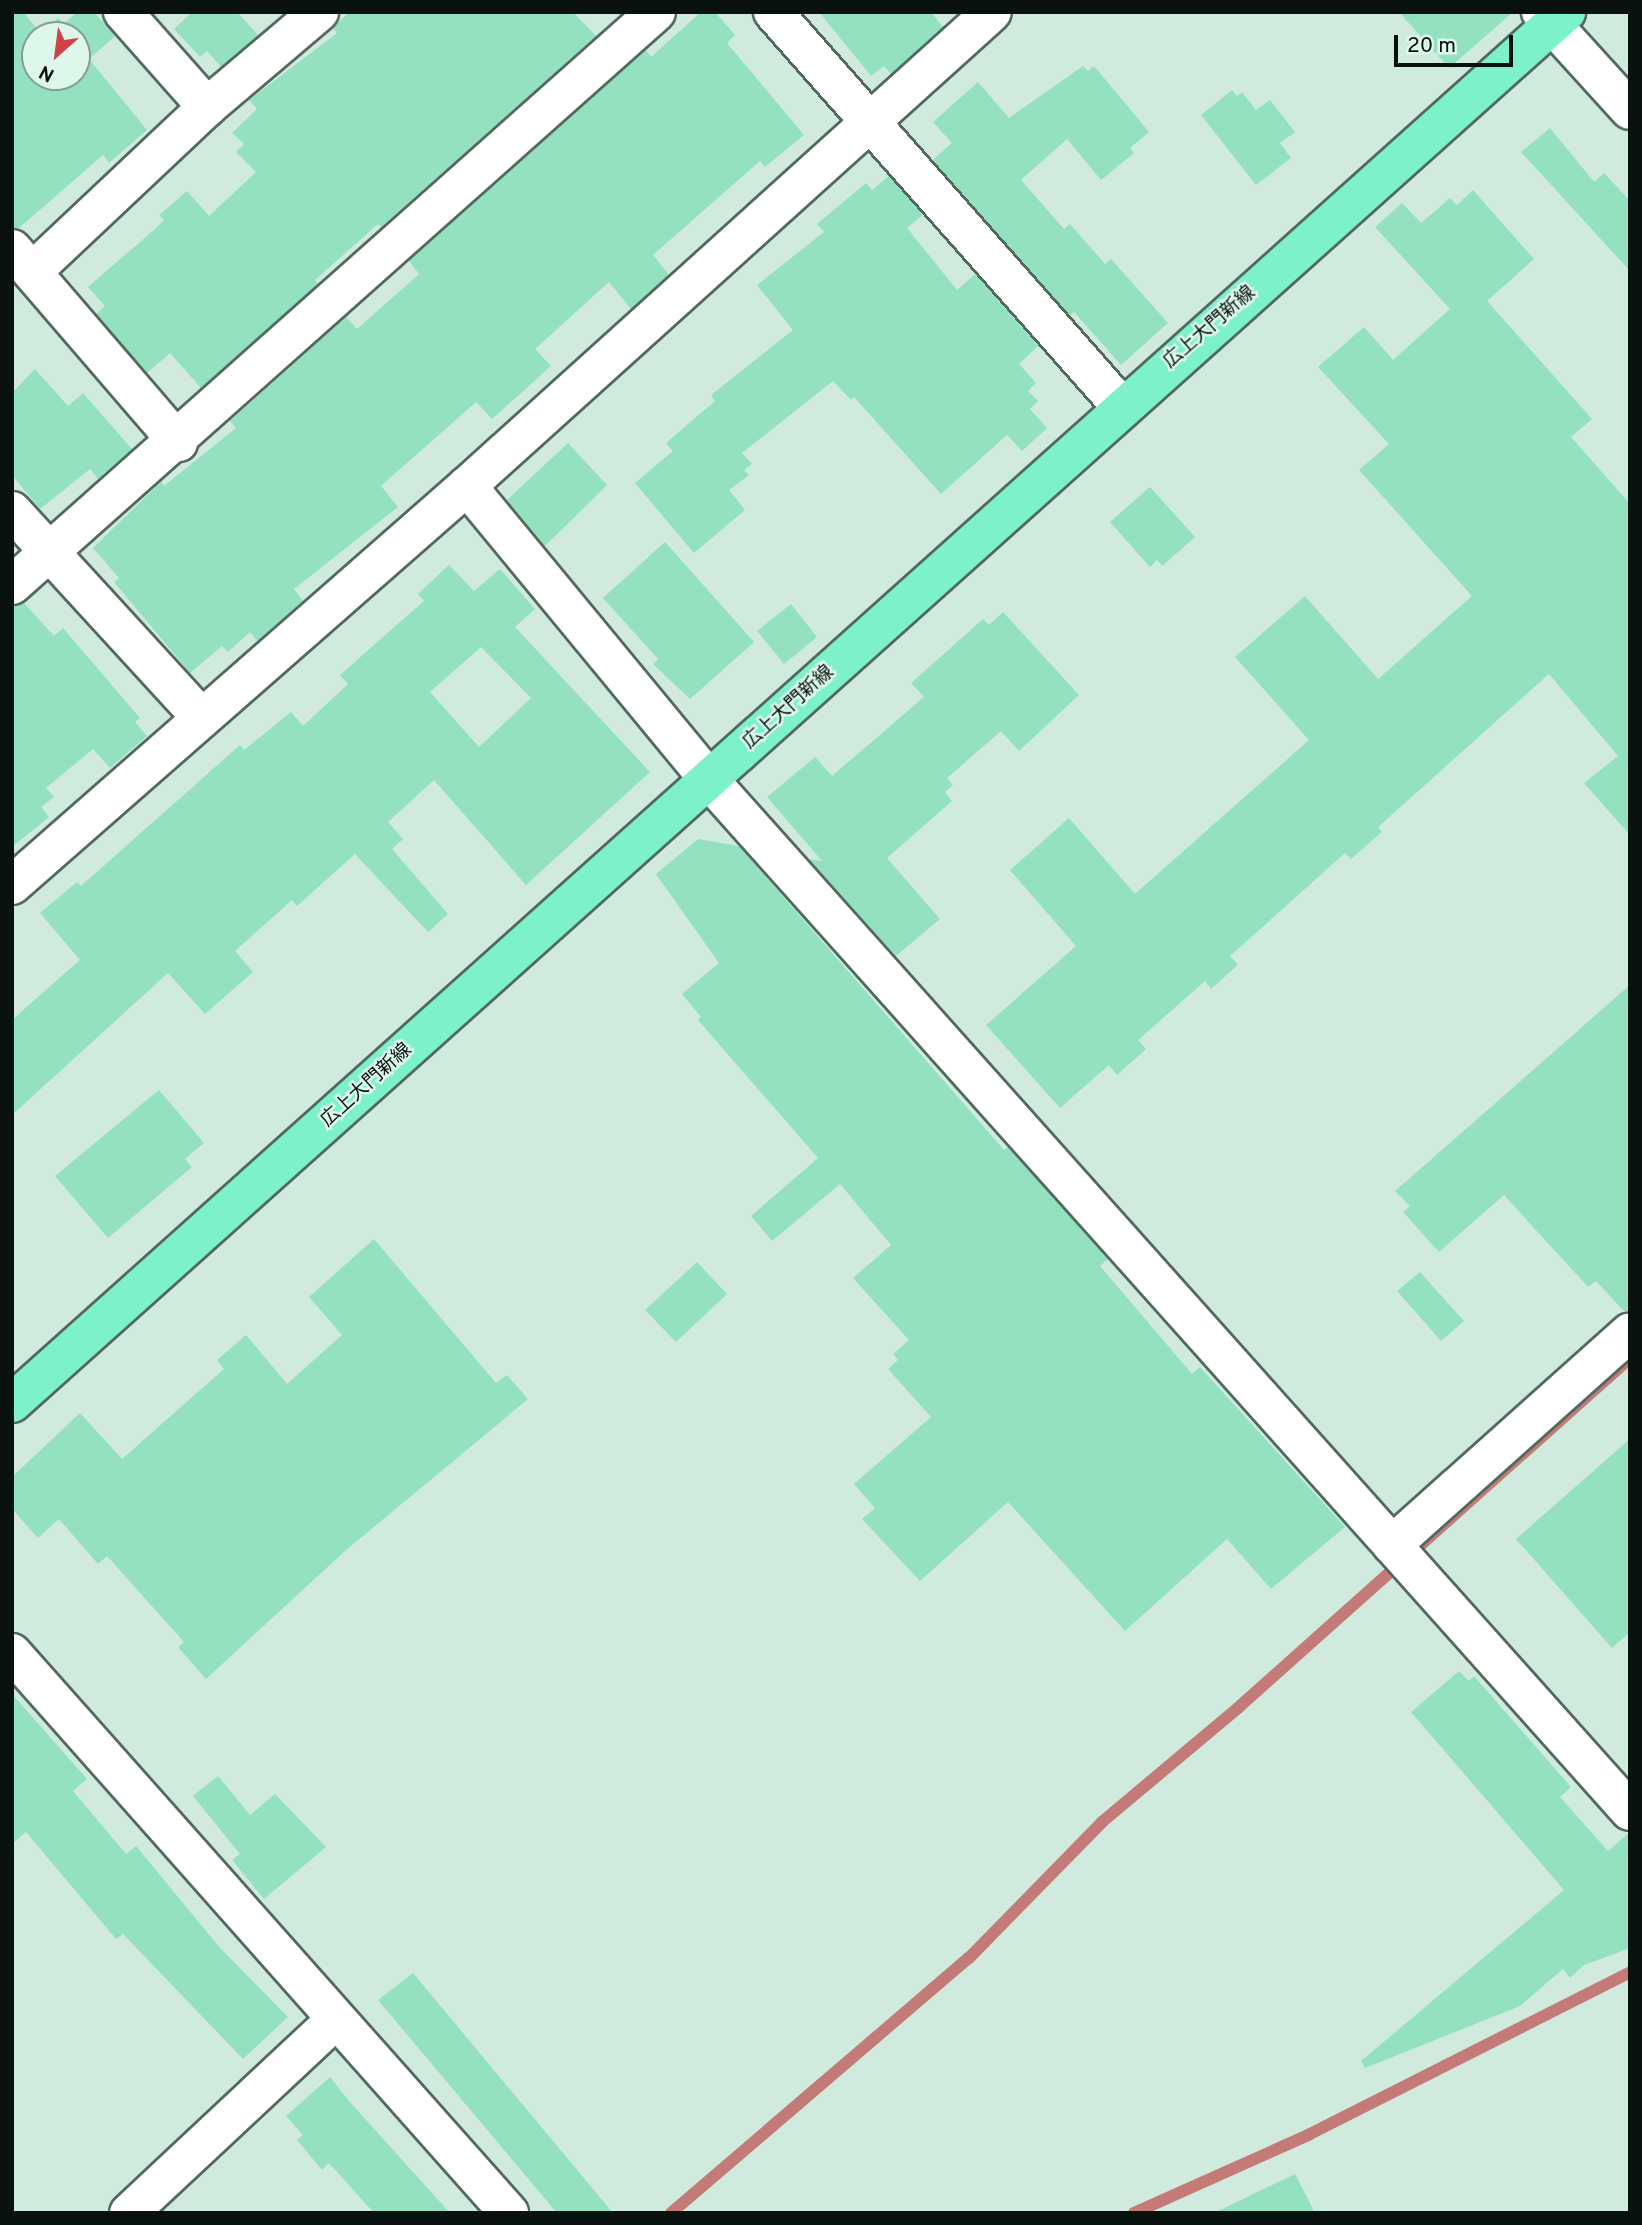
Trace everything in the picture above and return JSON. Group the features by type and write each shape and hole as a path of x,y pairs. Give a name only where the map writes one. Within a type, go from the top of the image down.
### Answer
{"main road":[{"name":"広上大門新線","path":"12,1403 710,781 1553,16"}],"street":[{"path":"123,12 207,107"},
{"path":"178,442 22,260 320,12"},
{"path":"12,586 178,442 656,12"},
{"path":"772,12 1121,406"},
{"path":"12,884 200,716 467,486 867,122 992,12"},
{"path":"1553,16 1630,110"},
{"path":"467,486 710,781 1630,1811"},
{"path":"12,511 200,716"},
{"path":"1391,1545 1630,1332"},
{"path":"12,1653 509,2213"},
{"path":"129,2213 335,2020"}],"building":[{"path":"12,12 23,12 31,21 21,21 21,91 91,91 91,61 147,130 109,163 103,155 19,228 12,228"},
{"path":"77,12 94,12 115,36 91,57 91,21 67,21"},
{"path":"192,12 237,12 258,35 221,67 207,51 200,57 174,29"},
{"path":"349,12 573,12 596,36 381,227 378,224 315,280 318,284 201,388 170,353 147,373 96,314 105,306 88,287 155,229 164,220 159,215 187,191 209,216 256,172 236,152 244,144 232,133 257,109 249,100 337,33 333,28"},
{"path":"701,12 715,12 735,35 727,43 804,135 765,167 760,161 653,255 669,275 631,309 609,282 535,349 551,366 492,419 476,402 381,486 398,507 294,589 303,601 257,641 250,632 228,652 222,646 190,673 114,582 119,578 93,548 161,482 164,486 236,428 230,421 346,317 357,329 419,274 409,261 646,50 651,57"},
{"path":"819,12 931,12 943,27 891,74 884,66 871,76"},
{"path":"1399,12 1513,12 1449,68"},
{"path":"1083,66 1088,71 1094,66 1149,132 1130,148 1134,153 1101,180 1067,139 1021,180 1064,229 1070,224 1105,264 1111,259 1168,323 1121,365 1074,312 1070,316 933,160 952,143 933,122 978,82 1009,118"},
{"path":"1232,90 1237,96 1242,92 1256,110 1270,100 1295,132 1280,143 1291,158 1256,185 1201,115"},
{"path":"1550,128 1594,182 1604,173 1630,201 1630,271 1521,152"},
{"path":"889,176 923,215 907,228 957,290 975,274 1038,346 1019,364 1036,383 1028,391 1038,401 1030,409 1047,428 1022,451 1007,435 941,494 854,397 851,400 833,381 742,453 752,464 744,470 749,475 729,490 745,510 694,553 635,483 673,451 666,443 715,401 711,395 793,330 757,285 824,232 817,224 866,183 872,190"},
{"path":"1473,190 1534,259 1487,301 1592,419 1571,437 1630,504 1630,835 1584,783 1618,756 1549,674 1378,827 1382,832 1351,859 1345,853 1230,956 1238,965 1211,989 1205,981 1138,1040 1146,1049 1117,1075 1109,1065 1060,1108 986,1025 1076,946 1010,870 1069,818 1135,894 1309,740 1235,657 1305,596 1378,679 1472,596 1359,470 1389,444 1318,367 1364,327 1393,360 1450,309 1375,227 1402,203 1421,223 1450,198 1457,205"},
{"path":"35,369 68,406 83,393 132,449 98,479 90,469 40,509 12,475 12,393"},
{"path":"568,443 607,485 545,546 507,500"},
{"path":"1150,487 1195,537 1162,566 1157,560 1150,567 1110,522"},
{"path":"665,542 754,642 690,699 653,664 658,659 603,598"},
{"path":"449,565 474,591 500,569 535,609 515,627 650,772 526,885 434,780 388,822 403,839 392,849 448,914 428,932 355,854 297,906 292,900 235,951 253,972 205,1014 168,973 12,1115 12,1020 80,960 40,913 77,882 81,886 240,745 244,750 291,712 303,726 348,684 340,675 424,601 418,594","holes":["481,647 531,698 479,747 430,692"]},
{"path":"24,603 54,636 63,628 140,718 135,722 147,736 110,768 93,749 46,788 54,797 41,807 49,817 12,847 12,606"},
{"path":"791,604 817,637 784,664 757,631"},
{"path":"1003,612 1079,695 1019,751 1001,731 947,778 953,785 945,792 952,801 887,858 940,919 896,956 809,859 822,861 767,797 815,757 832,776 924,697 911,683 983,619 989,625"},
{"path":"698,839 739,846 1004,1150 1008,1147 1108,1259 1100,1266 1192,1374 1200,1367 1345,1527 1271,1589 1227,1539 1125,1631 1008,1502 920,1581 862,1519 875,1508 854,1484 931,1417 888,1369 898,1360 893,1354 909,1340 853,1278 891,1245 840,1184 772,1241 751,1216 818,1158 698,1020 701,1017 682,994 719,963 656,874"},
{"path":"1630,985 1630,1311 1624,1311 1596,1281 1588,1287 1504,1195 1439,1252 1403,1212 1410,1206 1395,1191"},
{"path":"159,1090 204,1143 185,1159 192,1167 108,1238 55,1176"},
{"path":"374,1239 496,1383 507,1375 528,1399 345,1551 206,1679 178,1647 184,1642 107,1556 98,1564 59,1519 38,1538 12,1509 12,1477 80,1413 122,1459 224,1369 217,1360 246,1335 287,1384 342,1335 309,1297"},
{"path":"697,1262 727,1294 676,1342 645,1310"},
{"path":"1420,1272 1464,1321 1441,1341 1397,1291"},
{"path":"1630,1439 1630,1632 1612,1648 1516,1539"},
{"path":"1459,1671 1469,1681 1474,1676 1571,1787 1560,1797 1608,1851 1630,1832 1630,1948 1584,1965 1570,1978 1563,1969 1520,2006 1365,2068 1361,2061 1564,1890 1411,1712"},
{"path":"12,1694 87,1779 73,1791 126,1854 136,1846 221,1949 288,2017 243,2059 123,1934 116,1939 26,1832 12,1844"},
{"path":"218,1776 250,1815 275,1794 326,1847 264,1899 232,1860 240,1854 193,1796"},
{"path":"413,1973 613,2213 557,2213 378,2000"},
{"path":"330,2077 450,2213 374,2213 329,2163 322,2170 297,2140 303,2135 286,2116"},
{"path":"1295,2174 1315,2213 1214,2213"}],"waterway":[{"path":"671,2213 969,1958 1102,1822 1240,1706 1630,1358"},
{"path":"1134,2213 1308,2135 1630,1972"}]}
